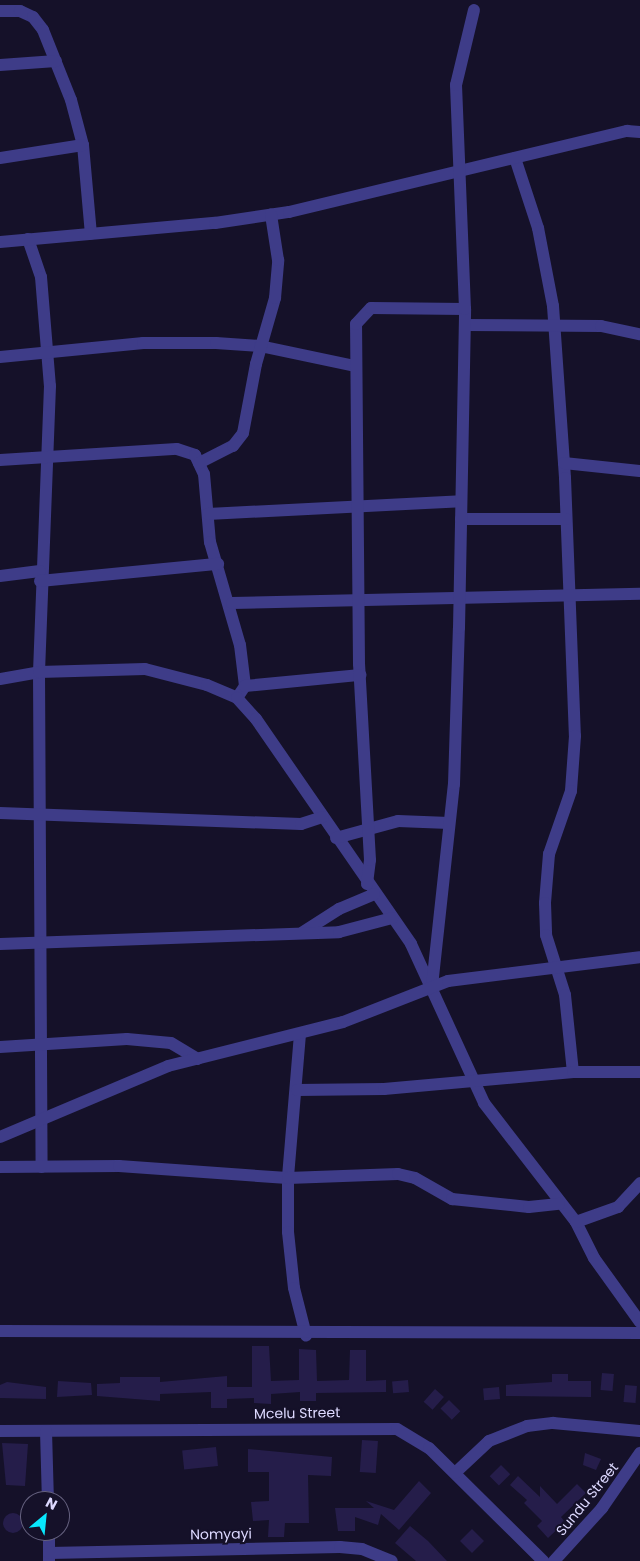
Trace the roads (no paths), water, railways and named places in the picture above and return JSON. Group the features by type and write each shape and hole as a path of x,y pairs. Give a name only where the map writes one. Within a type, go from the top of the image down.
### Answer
{"street":[{"path":"432,987 449,824 460,596 465,309 463,172 456,85 474,10"},
{"path":"0,11 33,17 56,61 83,146 91,234"},
{"path":"0,65 56,61"},
{"path":"0,242 271,215 463,172 627,131 640,132"},
{"path":"0,158 83,146"},
{"path":"515,158 538,228 554,326 564,463 575,736 571,790 548,854 545,903 546,935 565,995 573,1072"},
{"path":"199,463 232,446 243,433 260,346 275,298 278,260 271,215"},
{"path":"28,239 41,277 50,386 40,576 39,672 41,812 40,1047 44,1118 42,1167"},
{"path":"370,889 358,598 360,505 355,366 356,324 371,308 465,309"},
{"path":"465,325 601,326 640,334"},
{"path":"0,357 143,343 260,346 355,366"},
{"path":"0,460 177,449 195,455 199,463 218,564 232,603 245,686 236,698"},
{"path":"564,463 640,471"},
{"path":"208,514 461,501"},
{"path":"461,519 566,519"},
{"path":"0,576 40,576 218,564"},
{"path":"232,603 358,598 460,596 569,597 640,594"},
{"path":"0,679 39,672 145,669 207,684 236,698 256,718 370,889 411,944 484,1103 560,1204 576,1222 605,1274 640,1322"},
{"path":"245,686 360,675"},
{"path":"0,813 41,812 301,824 323,817"},
{"path":"336,838 398,821 449,824"},
{"path":"303,932 370,889"},
{"path":"0,944 339,932 392,918"},
{"path":"0,1137 168,1066 300,1034 432,987 556,966 640,957"},
{"path":"300,1034 297,1090 288,1178 294,1288 306,1335"},
{"path":"0,1047 40,1047 126,1040 170,1043 198,1059"},
{"path":"297,1090 474,1082 573,1072 640,1072"},
{"path":"0,1167 119,1166 288,1178 398,1174 415,1178 452,1199 529,1207 560,1204"},
{"path":"576,1222 618,1207 640,1183"},
{"path":"0,1331 306,1335 640,1333"},
{"path":"456,1473 489,1441 527,1426 571,1424 640,1431"},
{"name":"Mcelu Street","path":"0,1431 397,1429 413,1436 456,1473 544,1561"},
{"path":"46,1431 48,1491"},
{"name":"Sundu Street","path":"554,1561 602,1508 640,1453"},
{"path":"49,1541 49,1557"},
{"name":"Nomyayi","path":"49,1557 340,1547 362,1549 392,1561"}]}
